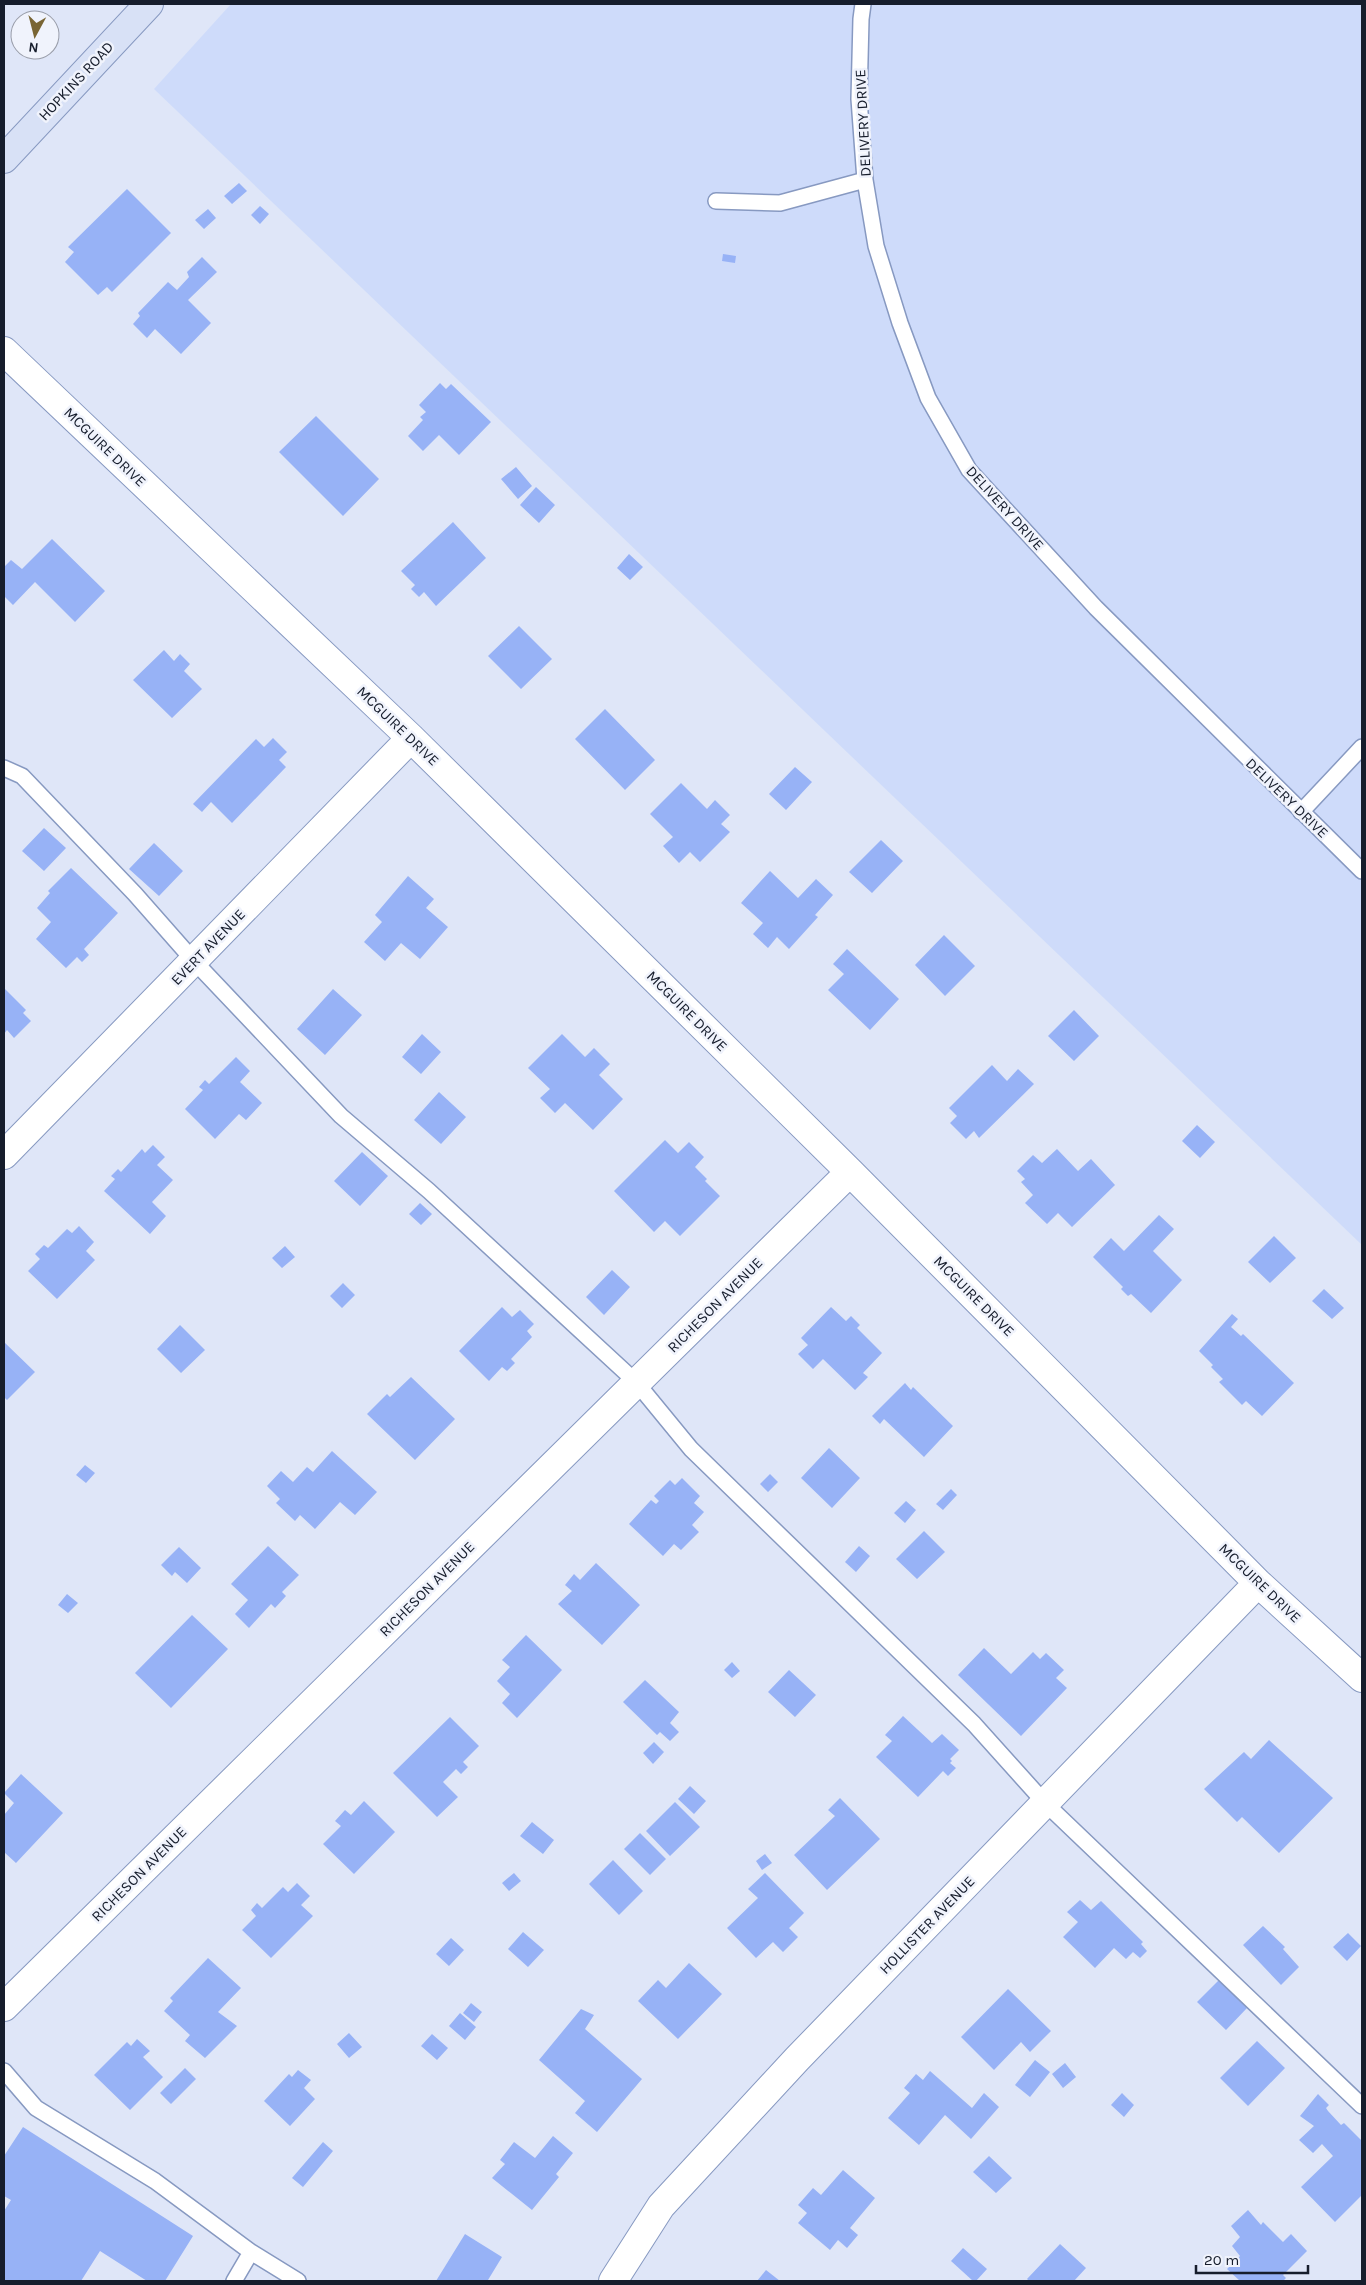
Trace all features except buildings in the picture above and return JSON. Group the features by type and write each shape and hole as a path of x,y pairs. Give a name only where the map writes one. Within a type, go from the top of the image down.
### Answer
{"main road":[{"name":"HOPKINS ROAD","path":"4,159 149,4"}],"street":[{"name":"MCGUIRE DRIVE","path":"4,351 411,738 850,1172 1258,1583 1362,1678"},
{"name":"EVERT AVENUE","path":"4,1155 411,738"},
{"name":"RICHESON AVENUE","path":"4,2007 850,1172"},
{"name":"HOLLISTER AVENUE","path":"613,2281 661,2206 797,2059 1258,1583"}],"lane":[{"name":"DELIVERY DRIVE","path":"863,4 859,98 866,180 876,246 900,323 928,398 969,470 1096,608 1362,871"},
{"path":"716,201 780,202 866,180"},
{"path":"1301,812 1362,747"},
{"path":"4,768 22,776 135,894 194,960 341,1116 429,1191 636,1382 691,1448 974,1724 1045,1803 1362,2106"},
{"path":"4,2071 36,2108 155,2181 251,2252 298,2281"},
{"path":"234,2281 251,2252"}],"shaded area":[{"path":"231,4 1362,4 1362,1245 154,89"}]}
